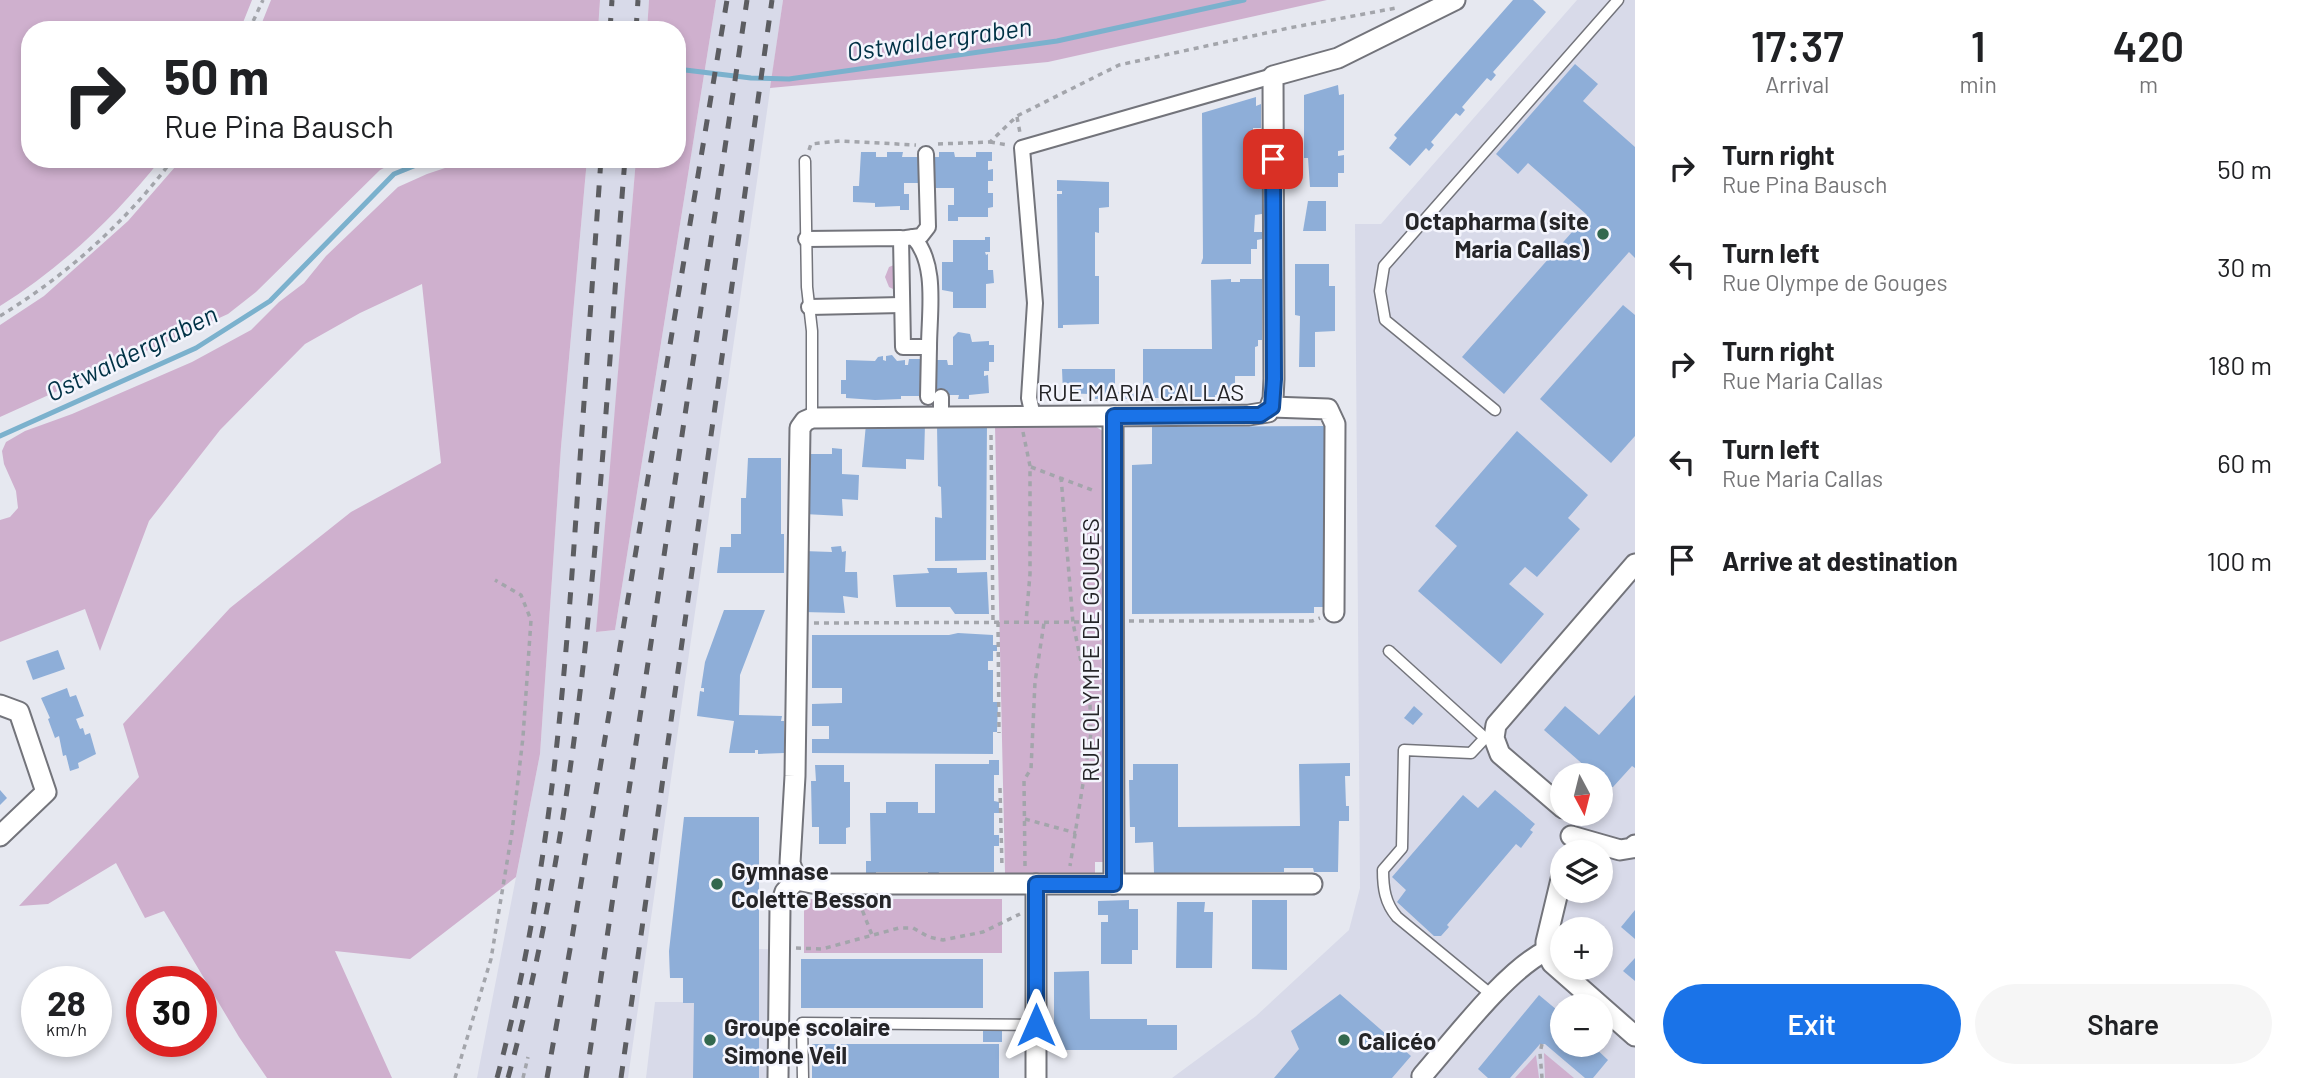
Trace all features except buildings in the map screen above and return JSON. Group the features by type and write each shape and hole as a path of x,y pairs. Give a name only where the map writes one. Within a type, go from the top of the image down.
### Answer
{"street":[{"path":"1033,416 1029,398 1035,303 1022,148 1338,58 1454,0"},
{"name":"RUE MARIA CALLAS","path":"812,418 937,403 991,417 1260,415 1272,407 1273,76"},
{"path":"806,239 920,236 928,227 930,148"},
{"path":"907,237 902,289 902,347 929,346"},
{"path":"907,237 921,246 925,256 929,289 929,346 937,403"},
{"path":"902,289 929,289"},
{"path":"809,307 902,304"},
{"path":"1272,407 1328,409 1335,424 1334,612"},
{"name":"RUE OLYMPE DE GOUGES","path":"1114,416 1114,884"},
{"path":"796,880 790,863 795,776 800,428 805,421 812,418"},
{"path":"1550,797 1500,754 1489,738 1505,713 1635,564"},
{"path":"0,705 19,712 46,792 0,836"},
{"path":"1613,848 1632,848 1635,845"},
{"path":"796,880 817,884 1312,884"},
{"path":"778,1078 780,907 786,892 796,880"},
{"path":"1031,884 1036,914 1036,1078"},
{"path":"1555,903 1546,942 1546,951 1552,963 1635,1036"},
{"path":"1423,1077 1493,996 1531,958 1546,951"}],"lane":[{"path":"1495,410 1385,320 1380,291 1384,266 1618,0"},
{"path":"805,162 806,239 812,331 812,418"},
{"path":"1389,651 1489,738 1471,753 1404,750 1402,848 1383,870 1383,886 1388,906 1397,917 1493,996"},
{"path":"803,1078 802,1023 1036,1025"}],"path":[{"path":"253,21 263,0"},
{"path":"805,162 811,144 840,141 930,148 990,142 1017,116 1119,65 1399,7 1418,19"},
{"path":"0,316 102,240 147,194 166,168"},
{"path":"1026,622 1030,573 1030,466 1022,428 1033,416"},
{"path":"991,417 999,733"},
{"path":"1030,466 1113,499"},
{"path":"1061,477 1073,623 1090,705 1091,733 1067,884"},
{"path":"455,1078 491,959 512,832 523,737 531,620 522,595 495,580"},
{"path":"798,623 1312,621 1334,612"},
{"path":"1031,884 1024,780 1031,769 1035,682 1044,623"},
{"path":"1000,788 1002,884"},
{"path":"1025,819 1076,833"},
{"path":"861,884 861,907 872,935"},
{"path":"780,947 822,949 899,928 913,928 929,937 943,940 983,932 1019,914 1036,914"},
{"path":"1542,1044 1542,1078"},
{"path":"523,1078 528,1057"}],"shaded area":[{"path":"0,0 252,0 244,21 21,21 21,168 154,168 106,221 66,258 0,306"},
{"path":"271,0 600,0 599,21 263,21"},
{"path":"600,0 649,0 648,21 599,21"},
{"path":"649,0 716,0 615,630 596,632 635,168 686,168 686,21 648,21"},
{"path":"716,0 783,0 628,1078 477,1078 540,754 561,447 586,168 635,168 597,632 615,630"},
{"path":"783,0 1327,0 1048,62 770,88"},
{"path":"1577,0 1635,0 1635,1078 1172,1078 1256,1016 1349,930 1360,888 1355,224 1381,224"},
{"path":"174,168 384,168 256,292 228,314 0,417 0,325 44,296 128,221"},
{"path":"445,168 586,168 561,447 540,754 516,877 410,959 335,951 392,1078 267,1078 217,1000 217,966 197,966 164,911 145,918 116,863 48,904 19,906 139,777 123,724 230,608 351,512 441,463 422,284 360,313 305,344 220,430 149,521 100,651 85,609 0,642 0,520 10,517 18,508 16,491 4,464 2,451 6,442 25,431 72,414 192,362 251,330 279,302 304,283 326,256 398,187"},
{"path":"899,263 899,292 889,287 885,277 889,267"},
{"path":"1093,425 1106,433 1108,862 1095,862 1095,873 1005,873 995,426"},
{"path":"804,899 1002,899 1002,953 804,953"},
{"name":"Groupe scolaire Simone Veil","path":"770,949 770,1078 646,1078 655,1002 683,1002 683,978 670,978 669,951"},
{"path":"1544,1053 1574,1078 1545,1078"},
{"path":"1536,1055 1539,1078 1515,1078"}],"waterway":[{"name":"Ostwaldergraben","path":"686,70 751,78 789,79 1057,41 1244,0"},
{"name":"Ostwaldergraben","path":"0,436 196,348 270,301 394,174 409,168"}],"railway":[{"path":"611,21 612,0"},
{"path":"637,21 638,0"},
{"path":"547,1078 727,0"},
{"path":"586,1078 747,0"},
{"path":"621,1078 772,0"},
{"path":"497,1078 529,936 551,792 572,575 600,168"},
{"path":"508,1078 536,965 574,737 599,506 624,168"}],"place":[{"name":"Octapharma (site Maria Callas)","path":"1603,234"},
{"name":"Gymnase Colette Besson","path":"717,884"},
{"name":"Groupe scolaire Simone Veil","path":"710,1040"},
{"name":"Calicéo","path":"1344,1040"}],"route":[{"path":"1036,1025 1036,884 1114,884 1114,416 1260,415 1272,407 1273,159"}]}
